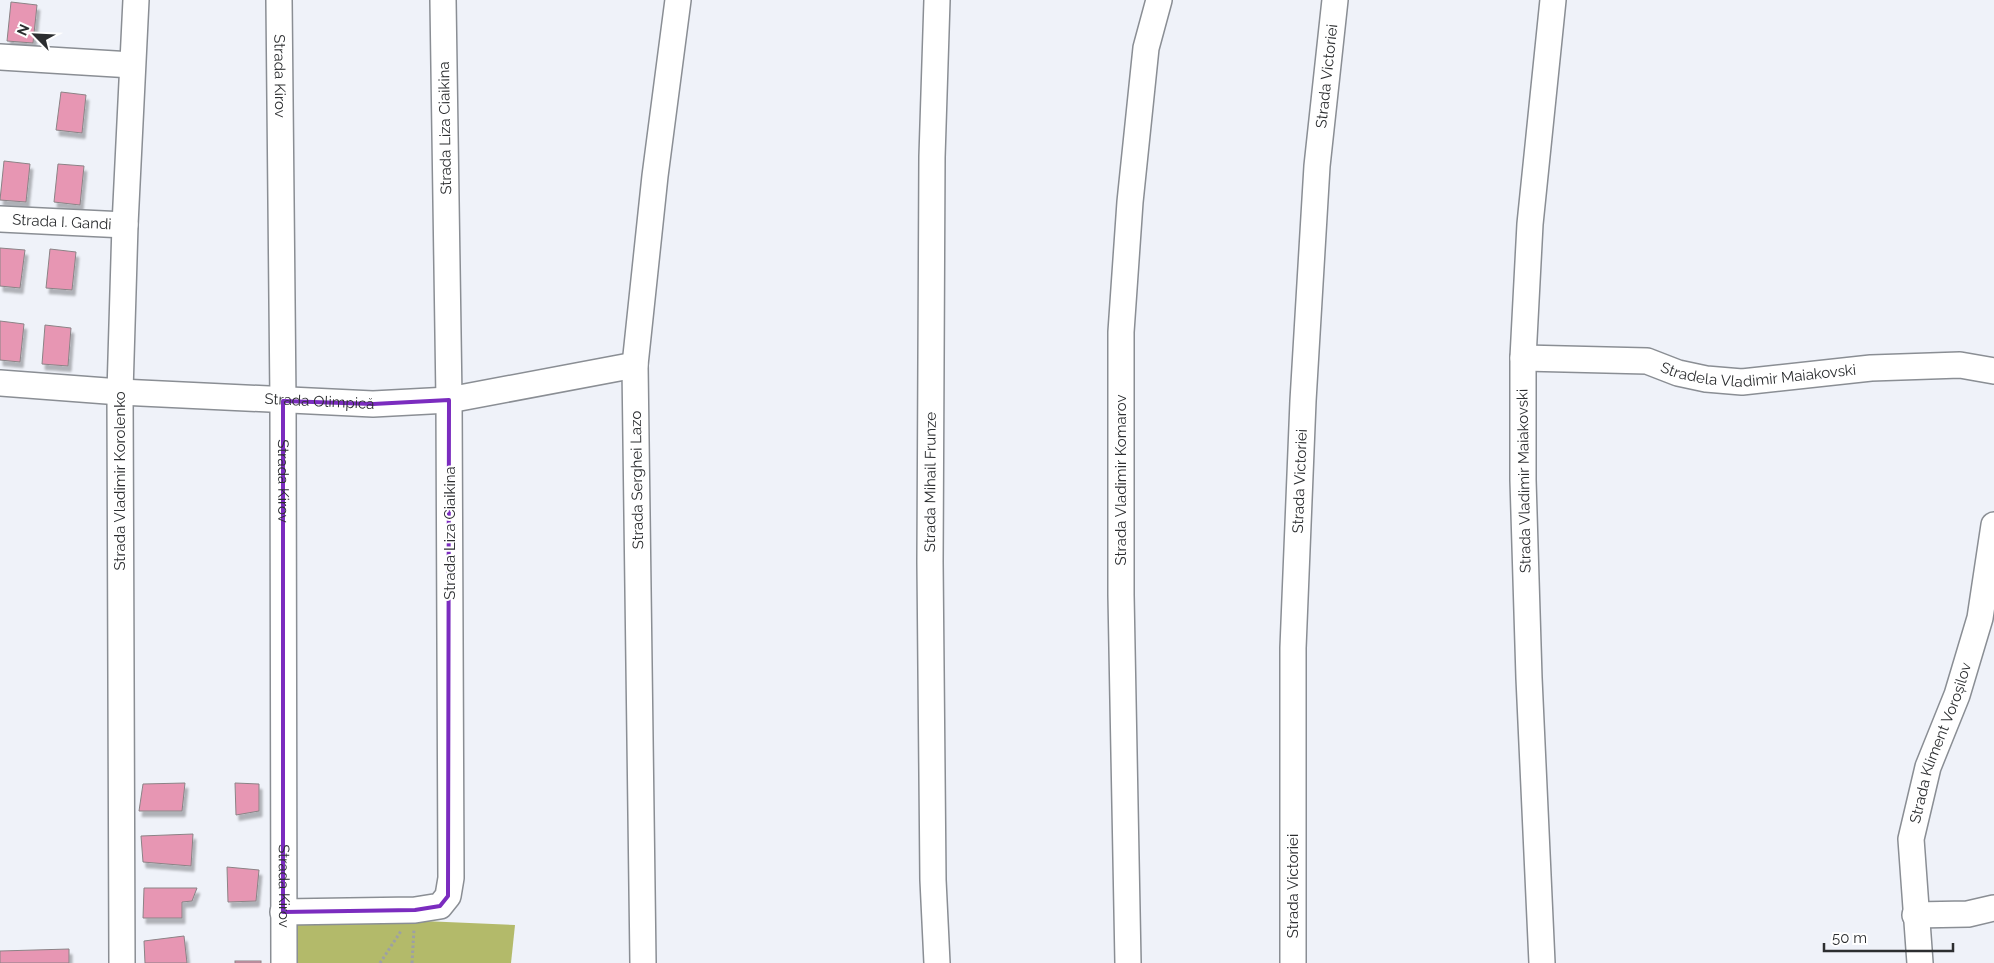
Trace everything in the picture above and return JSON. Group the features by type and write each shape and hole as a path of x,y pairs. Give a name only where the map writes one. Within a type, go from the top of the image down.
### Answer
{"street":[{"name":"Strada Vladimir Korolenko","path":"122,963 120,392 125,225 136,0"},
{"name":"Strada Kirov","path":"279,0 283,401 284,963"},
{"name":"Strada Liza Ciaikina","path":"283,912 415,910 440,906 448,896 451,878 449,400 443,0"},
{"name":"Strada Serghei Lazo","path":"643,963 636,365 655,176 678,0"},
{"name":"Strada Mihail Frunze","path":"937,0 932,157 930,552 933,880 937,963"},
{"name":"Strada Vladimir Komarov","path":"1128,963 1121,595 1121,332 1130,202 1144,57 1159,0"},
{"name":"Strada Victoriei","path":"1293,963 1293,648 1303,401 1317,166 1335,0"},
{"name":"Strada Vladimir Maiakovski","path":"1542,963 1522,480 1523,358 1530,224 1553,0"},
{"path":"0,57 132,65"},
{"name":"Strada I. Gandi","path":"0,219 125,225"},
{"name":"Stradela Vladimir Maiakovski","path":"1523,358 1647,361 1706,379 1742,382 1871,368 1960,365 1994,371"},
{"name":"Strada Olimpică","path":"0,383 120,392 373,404 449,400 636,365"},
{"name":"Strada Kliment Voroșilov","path":"1920,963 1915,915 1911,839 1928,767 1957,695 1980,618 1994,525"},
{"path":"1915,915 1968,914 1994,908"}],"path":[{"path":"380,963 415,910"},
{"path":"412,963 415,910"}],"highlighted area":[{"path":"449,400 448,896 440,906 415,910 283,912 283,401 373,404"}],"green space":[{"path":"400,920 515,925 511,963 295,963 292,924"}],"building":[{"path":"11,2 37,5 33,43 7,41"},
{"path":"61,92 86,95 82,133 56,130"},
{"path":"4,161 30,164 26,202 0,200"},
{"path":"58,164 84,166 80,205 54,202"},
{"path":"0,248 25,250 20,288 0,286"},
{"path":"50,249 76,252 72,290 46,288"},
{"path":"0,321 24,324 20,362 0,360"},
{"path":"45,325 71,328 68,366 42,364"},
{"path":"185,783 182,811 139,811 143,784"},
{"path":"235,783 259,784 259,811 236,815"},
{"path":"193,834 191,866 143,862 141,836"},
{"path":"227,867 259,870 256,901 228,902"},
{"path":"144,888 197,888 192,901 182,902 182,918 143,918"},
{"path":"184,936 187,963 145,963 144,941"},
{"path":"69,949 69,963 0,963 0,951"},
{"path":"235,961 261,961 261,963 235,963"}]}
